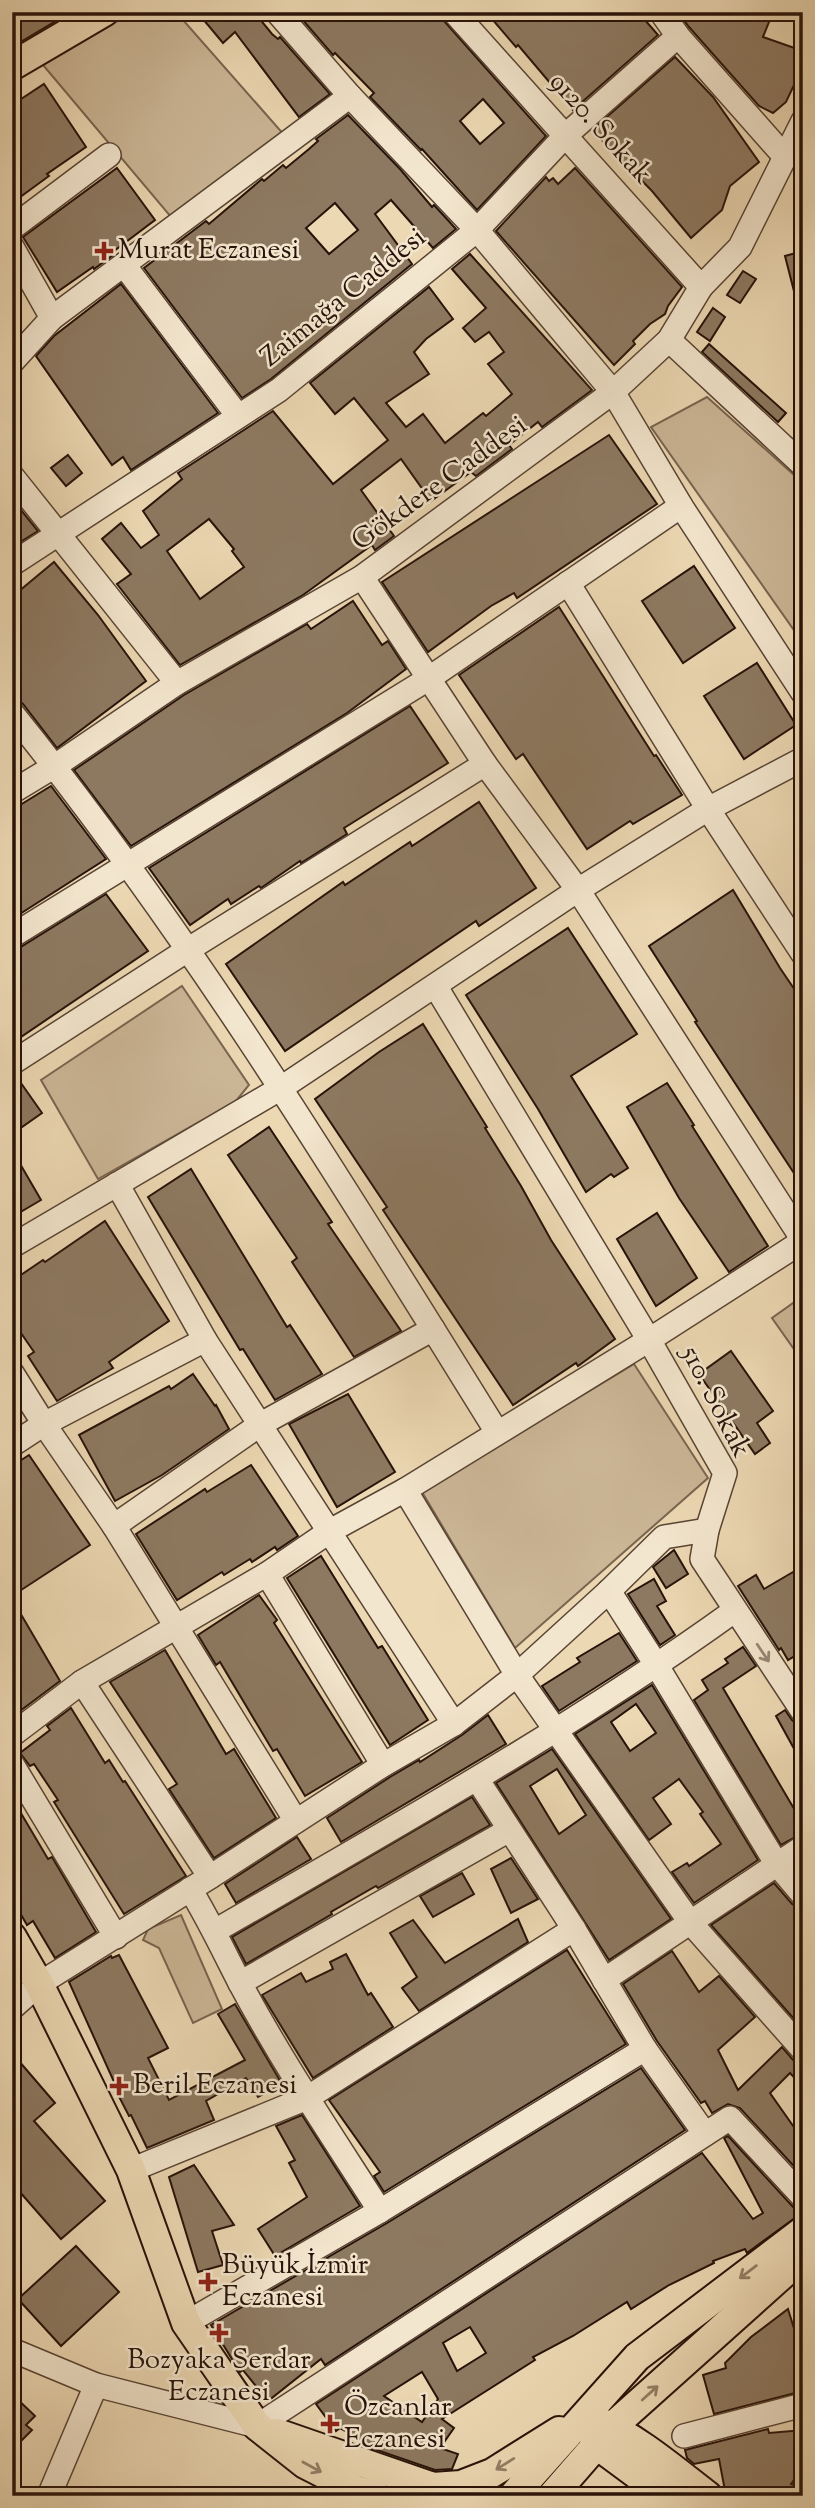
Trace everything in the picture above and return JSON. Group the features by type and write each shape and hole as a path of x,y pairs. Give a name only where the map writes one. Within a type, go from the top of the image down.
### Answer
{"main road":[{"path":"12,66 104,12"},
{"path":"12,1937 39,1984 131,2170 186,2323 257,2427 305,2464 366,2494"},
{"path":"513,2496 637,2357 803,2231"},
{"path":"552,2496 604,2436 803,2256"},
{"path":"257,2427 445,2492 492,2473 584,2415"},
{"path":"584,2415 666,2496"},
{"path":"604,2436 708,2496"}],"street":[{"path":"277,12 351,96 477,230 613,392 681,506 803,693"},
{"name":"9120. Sokak","path":"454,12 701,287"},
{"path":"664,14 677,36 786,158"},
{"name":"Zaimağa Caddesi","path":"12,564 279,390 477,230 566,135 677,36"},
{"path":"12,362 52,318 351,96"},
{"name":"Gökdere Caddesi","path":"12,792 177,683 362,577 613,392 669,340 701,287 740,247 803,121"},
{"path":"12,228 109,155"},
{"path":"12,247 52,318"},
{"path":"124,265 238,416"},
{"path":"669,340 803,465"},
{"path":"12,476 177,683"},
{"path":"12,936 428,679 681,506"},
{"path":"12,1735 82,1682 267,1574 330,1531 405,1490 649,1340 803,1241 578,890 485,764 362,577"},
{"path":"568,583 708,809 803,954"},
{"path":"12,713 55,766 189,949 281,1088 497,1432"},
{"path":"12,1246 281,1088 578,890 708,809 803,760"},
{"path":"12,1063 485,764"},
{"name":"510. Sokak","path":"436,986 649,1340 725,1473 707,1530 702,1559 803,1712"},
{"path":"117,1184 205,1340 454,1724"},
{"path":"114,1526 261,1424 433,1329"},
{"path":"12,1445 44,1423 205,1340"},
{"path":"12,1373 114,1526 296,1821"},
{"path":"405,1490 517,1675 690,1922 803,2050"},
{"path":"12,2008 39,1984 383,1765 454,1724 517,1675 664,1537 707,1530"},
{"path":"267,1574 383,1765"},
{"path":"609,1591 776,1863 803,1895"},
{"path":"215,1931 477,1779 657,1666 734,1611"},
{"path":"82,1682 210,1877"},
{"path":"12,1764 116,1937"},
{"path":"477,1779 574,1929 645,2049 705,2134"},
{"path":"240,1983 509,1830"},
{"path":"604,1980 803,1847"},
{"path":"190,1889 215,1931 240,1983 307,2098 380,2211"},
{"path":"131,2170 307,2098 574,1929"},
{"path":"186,2323 380,2211 645,2049"},
{"path":"12,2350 96,2385 257,2427 730,2118 803,2197"},
{"path":"49,2496 96,2385"},
{"path":"684,2436 803,2406"}],"shaded area":[{"path":"133,12 176,12 286,137 171,217 43,65"},
{"path":"707,397 803,483 803,643 651,427"},
{"path":"182,986 249,1085 236,1101 98,1179 41,1080"},
{"path":"803,1296 803,1362 772,1318"},
{"path":"634,1364 708,1478 515,1648 422,1492"},
{"path":"181,1915 222,2009 193,2023 159,1948 143,1940 148,1929"}],"building":[{"path":"12,12 71,12 12,47"},
{"path":"197,12 254,12 330,94 299,117 235,32 223,43"},
{"path":"307,12 439,12 546,136 477,210 370,97 374,93 335,53 333,55 301,18","holes":["483,99 504,123 480,144 460,121"]},
{"path":"486,12 638,12 658,35 573,110"},
{"path":"682,12 773,12 763,37 803,51 803,66 786,102 773,113 759,106 689,27"},
{"path":"675,57 713,97 759,162 730,186 722,210 691,238 652,191 592,130"},
{"path":"44,84 86,147 12,203 12,105"},
{"path":"348,115 432,207 434,205 456,229 433,248 391,200 375,214 412,264 271,379 242,398 144,268 206,221 209,224 262,179 264,181 283,165 286,168 318,141 316,139","holes":["335,203 358,230 329,254 306,228"]},
{"path":"117,168 155,220 110,254 112,256 57,292 23,237"},
{"path":"575,168 682,287 665,314 633,341 635,344 614,365 496,231 546,177 549,181 553,178 558,184"},
{"path":"803,251 803,302 797,303 785,256"},
{"path":"470,254 592,390 542,427 538,422 509,445 512,449 476,476 471,472 431,501 401,459 361,490 394,536 375,550 372,545 303,595 180,665 117,584 131,574 102,539 121,523 141,548 159,535 143,511 182,479 178,473 273,411 333,484 388,440 354,398 335,414 310,383 429,287 453,319 426,339 414,352 429,374 386,403 406,427 423,414 445,443 483,413 486,416 512,394 488,364 504,352 489,332 475,342 463,328 486,308 452,269","holes":["209,519 234,549 232,551 244,567 200,599 167,551"]},
{"path":"743,271 756,279 740,303 727,295"},
{"path":"121,284 218,413 131,470 123,457 112,465 36,356 54,336"},
{"path":"713,308 725,317 710,341 697,332"},
{"path":"709,344 786,413 778,422 702,352"},
{"path":"609,435 657,504 517,598 514,593 491,606 428,652 382,582"},
{"path":"68,455 82,473 66,486 51,468"},
{"path":"12,499 38,531 12,547"},
{"path":"54,562 98,615 146,681 57,748 23,704 12,695 12,597"},
{"path":"694,566 735,628 683,663 642,601"},
{"path":"353,601 382,645 388,641 406,669 347,713 131,846 74,770 184,695 307,624 311,629"},
{"path":"559,607 682,795 633,824 630,821 587,849 523,754 516,759 459,675"},
{"path":"757,663 796,725 744,759 704,696"},
{"path":"410,706 448,763 344,828 347,834 301,863 300,861 261,888 259,886 231,904 228,899 190,925 149,868"},
{"path":"51,786 106,859 12,919 12,810"},
{"path":"479,802 536,888 479,926 476,921 285,1051 226,964 343,882 345,885 410,842 412,846"},
{"path":"733,890 803,1002 803,1187 695,1022 697,1021 649,946"},
{"path":"106,894 148,951 12,1043 12,950"},
{"path":"568,928 637,1034 571,1076 628,1168 614,1177 611,1174 586,1192 538,1109 466,995"},
{"path":"423,1024 487,1127 485,1128 551,1240 615,1339 578,1366 576,1363 513,1405 383,1210 387,1207 315,1099"},
{"path":"16,1076 42,1113 12,1134 12,1077"},
{"path":"667,1083 768,1246 729,1272 679,1198 627,1107"},
{"path":"269,1127 332,1222 328,1224 401,1331 354,1357 292,1262 297,1258 228,1155"},
{"path":"12,1150 41,1200 12,1217"},
{"path":"191,1169 287,1327 290,1325 322,1374 275,1400 243,1349 240,1350 148,1197"},
{"path":"657,1213 697,1278 656,1306 617,1239"},
{"path":"105,1221 169,1321 109,1362 113,1368 57,1401 28,1356 34,1352 12,1320 12,1281"},
{"path":"731,1351 773,1411 757,1423 770,1443 755,1454 699,1374"},
{"path":"193,1374 216,1405 229,1429 162,1475 115,1501 79,1435 169,1386 171,1389"},
{"path":"348,1394 395,1472 337,1507 289,1424"},
{"path":"29,1455 90,1545 12,1596 12,1466"},
{"path":"251,1465 298,1536 252,1562 250,1559 224,1575 222,1572 177,1600 136,1534 205,1489 207,1492"},
{"path":"674,1550 688,1574 666,1588 653,1567"},
{"path":"321,1556 378,1648 382,1646 428,1720 390,1745 287,1578"},
{"path":"793,1572 803,1589 803,1651 788,1660 738,1586 756,1575 764,1589"},
{"path":"654,1579 666,1601 657,1606 675,1635 660,1645 628,1594"},
{"path":"259,1595 277,1620 274,1623 362,1762 305,1796 277,1749 273,1751 220,1662 216,1665 198,1635"},
{"path":"12,1599 60,1681 12,1717"},
{"path":"619,1633 637,1661 559,1711 542,1686 580,1662 577,1658"},
{"path":"743,1647 756,1666 723,1688 803,1824 803,1833 781,1845 694,1700 708,1690 702,1680 728,1663 725,1659"},
{"path":"165,1650 226,1754 234,1749 276,1818 214,1858 169,1789 177,1784 110,1682"},
{"path":"652,1685 758,1860 694,1903 672,1872 687,1863 689,1866 721,1844 700,1814 703,1812 679,1779 653,1798 671,1824 649,1840 575,1734","holes":["636,1704 656,1733 630,1751 611,1722"]},
{"path":"71,1708 105,1763 109,1760 123,1782 125,1781 186,1876 124,1914 54,1802 58,1800 34,1764 30,1766 20,1753 50,1730 47,1726"},
{"path":"785,1710 803,1729 803,1765 776,1716"},
{"path":"488,1715 506,1744 341,1842 327,1818 390,1777 419,1760 420,1762"},
{"path":"552,1749 671,1919 609,1960 496,1783","holes":["557,1769 586,1815 559,1834 530,1786"]},
{"path":"472,1797 490,1825 378,1888 376,1886 246,1964 232,1937"},
{"path":"12,1798 48,1859 52,1857 96,1932 55,1958 33,1921 27,1925 12,1899"},
{"path":"297,1837 311,1859 236,1903 225,1884"},
{"path":"511,1858 538,1899 511,1913 491,1869"},
{"path":"462,1873 474,1894 433,1917 420,1896"},
{"path":"774,1883 792,1904 803,1909 803,2029 711,1925"},
{"path":"518,1919 528,1942 419,2011 402,1988 417,1977 390,1933 413,1920 445,1963"},
{"path":"567,1950 626,2044 384,2192 374,2176 380,2172 329,2100"},
{"path":"672,1951 699,1992 719,1976 755,2017 718,2050 738,2090 782,2047 793,2060 803,2064 803,2087 790,2073 770,2093 803,2140 803,2176 740,2108 728,2104 712,2113 705,2101 701,2103 657,2041 623,1984"},
{"path":"346,1954 368,1995 371,1993 393,2027 313,2078 262,1995 301,1973 306,1982 333,1969 330,1962"},
{"path":"119,1955 168,2048 148,2058 169,2100 245,2060 218,2014 235,2004 282,2084 258,2097 246,2078 206,2101 214,2120 147,2148 113,2085 115,2084 69,1982 111,1956 112,1958"},
{"path":"12,2053 55,2103 34,2121 105,2201 61,2239 12,2183"},
{"path":"641,2068 685,2130 325,2365 321,2359 268,2401 243,2370 240,2372 211,2325 387,2223"},
{"path":"302,2115 360,2206 275,2256 258,2229 307,2197 289,2163 295,2160 276,2126"},
{"path":"728,2136 793,2207 803,2212 747,2253 745,2249 713,2261 714,2263 669,2285 631,2309 627,2302 533,2357 535,2360 442,2419 454,2428 440,2448 458,2454 452,2469 435,2470 368,2447 369,2444 340,2428 336,2431 316,2404 702,2153 753,2219 763,2213 724,2138","holes":["470,2327 486,2353 457,2371 443,2343","422,2372 438,2399 422,2422 384,2396"]},
{"path":"194,2165 234,2225 212,2231 223,2265 198,2272 169,2177"},
{"path":"76,2246 119,2292 61,2346 18,2299"},
{"path":"788,2309 803,2358 803,2391 714,2414 703,2375 726,2368 725,2363 751,2337"},
{"path":"12,2394 35,2416 26,2425 32,2430 12,2450"},
{"path":"768,2429 769,2433 803,2430 803,2468 791,2484 803,2488 803,2496 726,2496 719,2459 694,2464 687,2458 685,2450"}],"place":[{"name":"Murat Eczanesi","path":"104,251"},
{"name":"Beril Eczanesi","path":"119,2086"},
{"name":"Büyük İzmir Eczanesi","path":"208,2282"},
{"name":"Bozyaka Serdar Eczanesi","path":"219,2333"},
{"name":"Özcanlar Eczanesi","path":"330,2424"}]}
